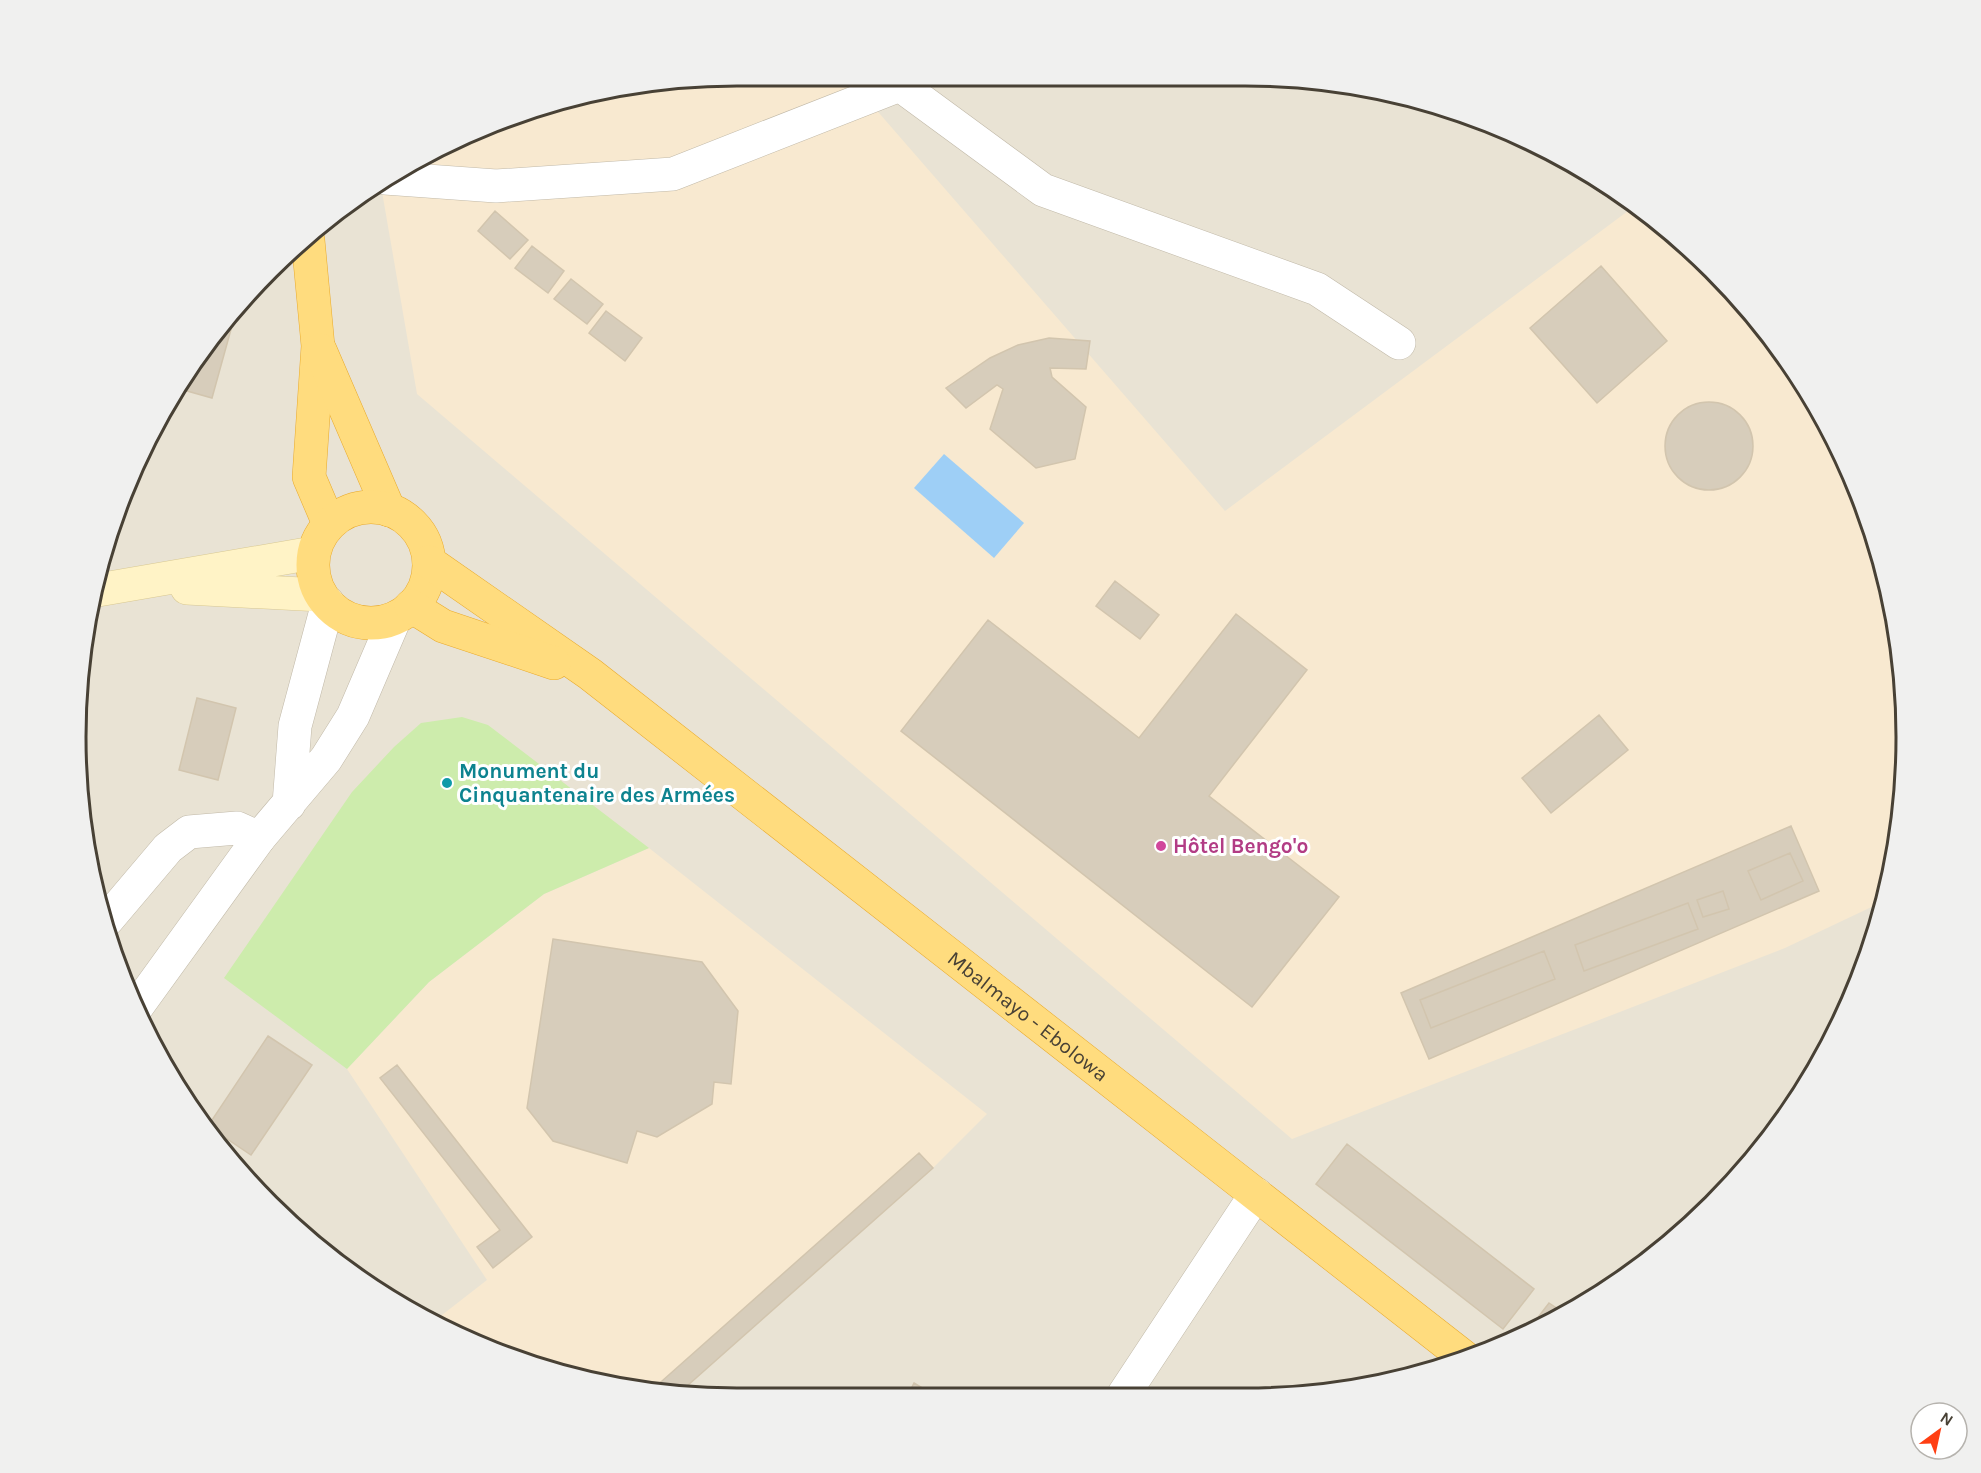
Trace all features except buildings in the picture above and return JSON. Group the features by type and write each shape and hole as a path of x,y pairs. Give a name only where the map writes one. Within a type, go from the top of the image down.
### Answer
{"highway":[{"path":"309,246 318,346 309,477 329,524"},
{"path":"318,346 389,510"},
{"path":"373,507 389,510 412,525 426,548 429,562 424,586 403,612 373,623 356,621 341,614 324,599 312,567 313,553 319,537 329,524 342,514 357,508 373,507"},
{"name":"Mbalmayo - Ebolowa","path":"429,562 590,674 1457,1352"},
{"name":"Mbalmayo - Ebolowa","path":"403,612 590,674"}],"main road":[{"path":"103,589 313,553"},
{"path":"129,585 324,599"}],"street":[{"path":"401,179 496,186 673,174 897,86"},
{"path":"901,86 1043,190 1317,289 1400,343"},
{"path":"289,804 295,726 324,599"},
{"path":"142,1000 259,838 326,759 352,716 403,612"},
{"path":"111,915 168,848 189,832 237,828 259,838"},
{"path":"1128,1388 1256,1194"}],"shaded area":[{"path":"856,86 1225,511 1628,211 1674,247 1705,276 1761,340 1808,411 1846,487 1861,527 1883,609 1890,652 1896,736 1890,821 1873,906 1785,948 1292,1139 417,394 382,191 449,153 527,120 609,98 652,91 694,87"},
{"path":"1244,86 1287,87 1372,98 1454,120 1494,135 1570,173 1641,220 1705,276 1734,307 1786,375 1808,411 1846,487 1861,527 1883,609 1890,652 1896,736 1894,779 1883,864 1873,905 1846,986 1828,1024 1786,1098 1761,1133 1705,1197 1674,1226 1606,1278 1532,1320 1454,1353 1372,1375 1329,1382 1244,1388 736,1388 652,1382 609,1375 527,1353 487,1338 411,1300 340,1253 276,1197 247,1166 195,1098 153,1024 120,946 98,864 87,779 87,694 91,652 108,568 135,487 173,411 220,340 276,276 340,220 411,173 487,135 527,120 609,98 694,87"},
{"path":"649,848 987,1114 933,1168 688,1385 609,1375 568,1365 487,1338 441,1316 487,1280 347,1069 429,982 544,894"}],"green space":[{"path":"462,717 488,725 649,848 544,894 429,982 347,1069 224,978 352,792 394,747 421,723"}],"water":[{"path":"944,454 1024,523 994,558 914,488"}],"place":[{"name":"Monument du Cinquantenaire des Armées","path":"447,783"},
{"name":"Hôtel Bengo'o","path":"1161,846"}]}
